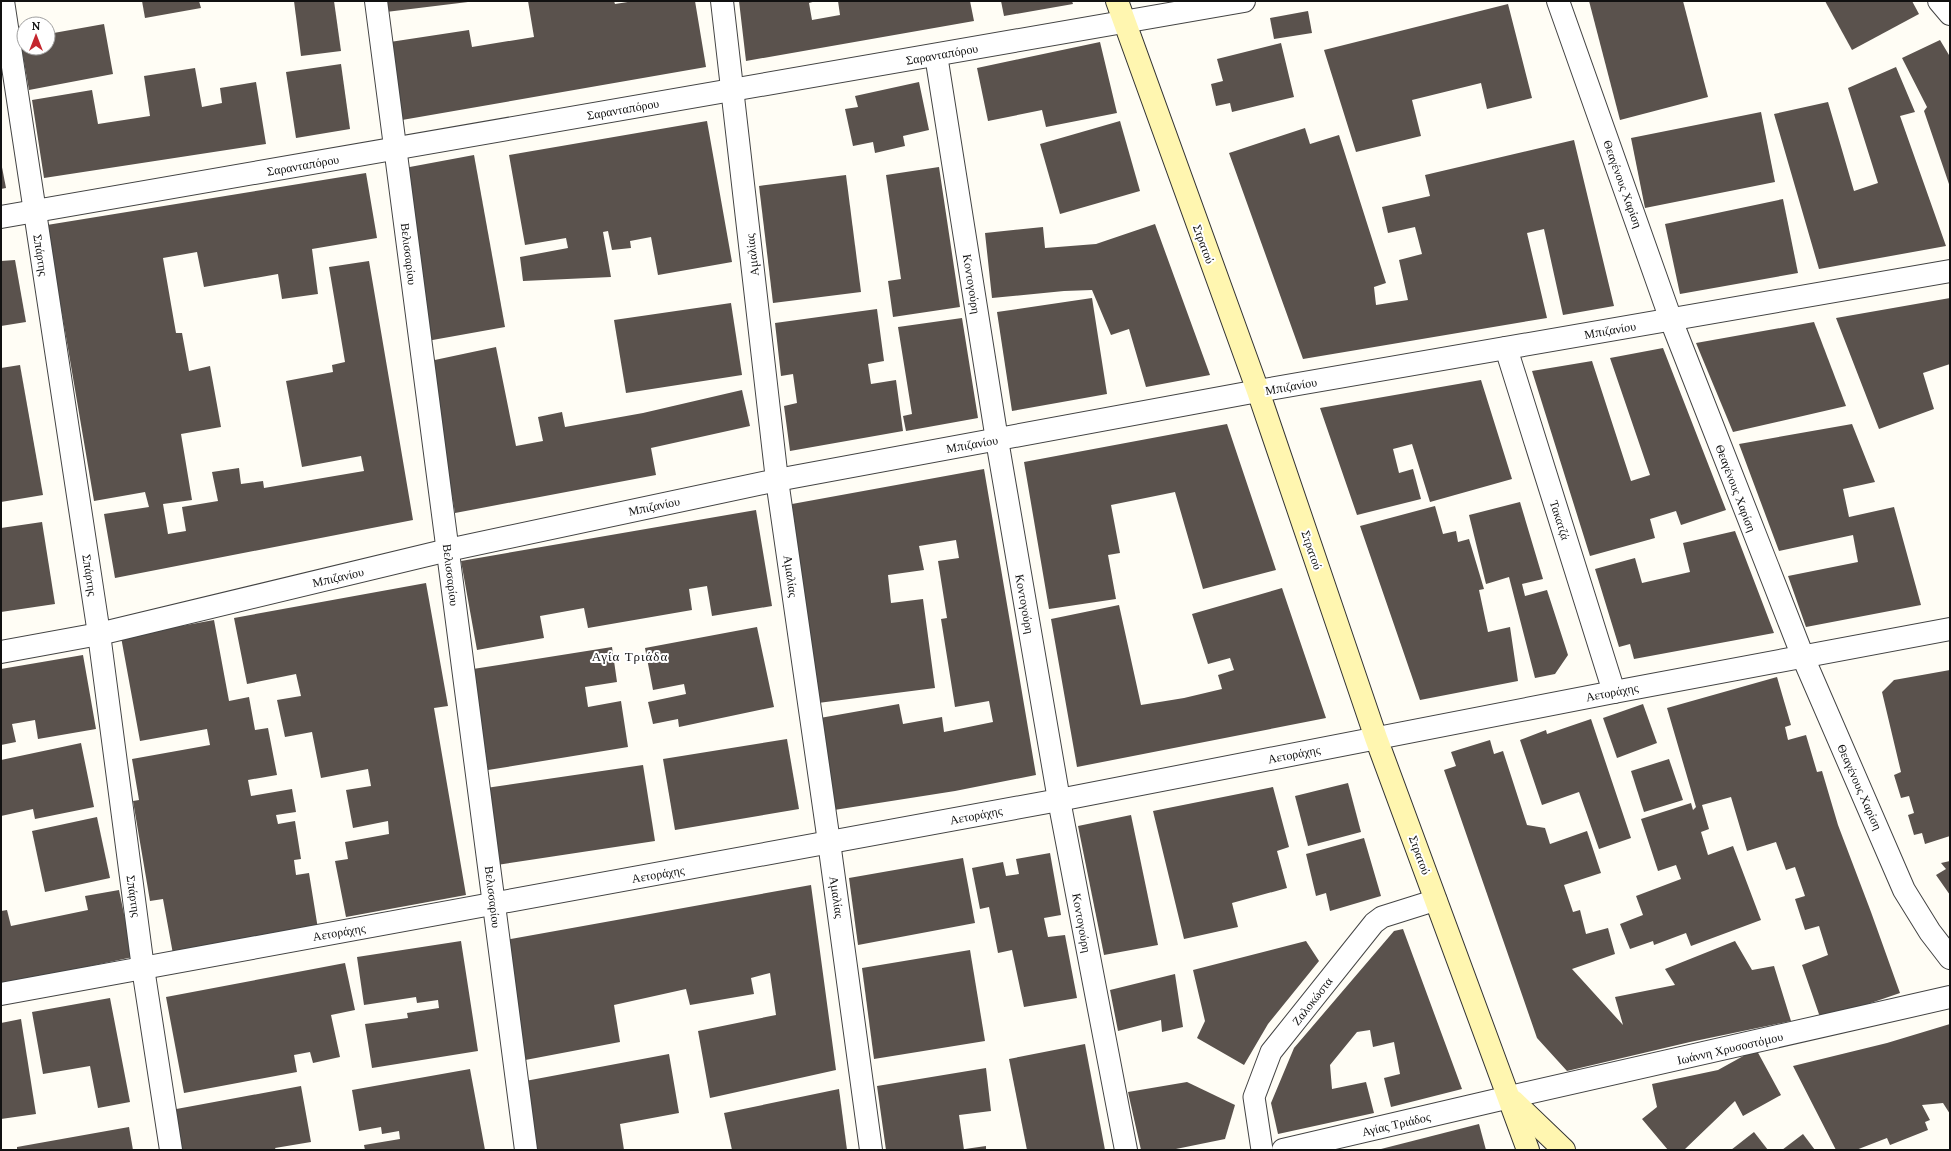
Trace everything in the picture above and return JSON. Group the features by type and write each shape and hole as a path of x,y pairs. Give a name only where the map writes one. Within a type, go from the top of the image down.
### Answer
{"main road":[{"name":"Στρατού","path":"1117,1 1258,392 1376,738 1510,1097 1528,1150"},
{"path":"1510,1097 1564,1150"}],"street":[{"name":"Σπάρτης","path":"3,1 99,634 143,968 172,1150"},
{"name":"Βελισσαρίου","path":"376,1 526,1150"},
{"name":"Αμαλίας","path":"722,1 777,480 829,842 871,1150"},
{"name":"Σαρανταπόρου","path":"1,217 1244,1"},
{"name":"Θεαγένους Χαρίση","path":"1558,1 1671,320 1803,657 1904,890 1930,932 1950,958"},
{"name":"Κοντογούρη","path":"936,55 997,440 1060,800 1126,1150"},
{"name":"Μπιζανίου","path":"1,652 99,634 448,550 777,480 1258,392 1950,271"},
{"name":"Τακατζά","path":"1506,348 1614,692"},
{"name":"Αετοράχης","path":"1,994 1060,800 1614,692 1950,629"},
{"name":"Ζαλοκώστα","path":"1262,1150 1254,1097 1271,1052 1374,923 1382,917 1436,900"},
{"name":"Ιωάννη Χρυσοστόμου","path":"1510,1097 1950,997"},
{"name":"Αγίας Τριάδος","path":"1283,1150 1510,1097"}],"building":[{"path":"142,1 199,1 201,8 145,18"},
{"path":"294,1 334,1 341,51 301,56"},
{"path":"385,1 468,1 468,2 386,12"},
{"path":"528,1 614,1 615,4 634,1 695,1 706,67 402,120 390,42 469,30 472,47 534,37"},
{"path":"739,1 816,1 809,3 812,20 840,15 838,1 970,1 974,21 746,61"},
{"path":"1001,1 1072,1 1073,4 1004,16"},
{"path":"1589,1 1683,1 1708,97 1620,120"},
{"path":"1825,1 1912,1 1919,14 1852,50"},
{"path":"1508,4 1532,98 1487,109 1481,83 1412,100 1421,136 1356,152 1324,50"},
{"path":"1308,11 1312,33 1274,39 1270,18"},
{"path":"104,24 113,74 29,90 23,56 56,56 56,33"},
{"path":"1940,40 1950,55 1950,187 1924,111 1927,107 1902,58"},
{"path":"1100,42 1117,113 1046,127 1042,110 988,121 977,68"},
{"path":"1281,43 1294,97 1232,112 1230,103 1216,106 1211,84 1223,81 1217,59"},
{"path":"341,64 350,129 296,138 286,72"},
{"path":"1896,67 1915,112 1900,116 1946,246 1819,269 1774,114 1828,102 1854,191 1878,183 1848,88"},
{"path":"195,68 202,107 222,103 220,88 256,82 266,144 44,178 32,100 92,90 98,124 150,116 144,76"},
{"path":"919,82 929,130 903,136 905,146 875,153 873,142 853,146 845,109 858,107 855,96"},
{"path":"1761,112 1775,182 1645,208 1631,138"},
{"path":"707,121 732,262 658,275 651,237 630,241 631,248 612,250 608,231 603,232 611,277 523,281 520,257 568,248 566,238 525,245 509,155"},
{"path":"1120,121 1140,191 1060,214 1040,144"},
{"path":"1305,128 1310,144 1339,135 1386,283 1374,287 1376,305 1408,300 1399,260 1422,254 1415,227 1388,233 1382,207 1430,196 1425,175 1574,140 1614,306 1563,315 1544,229 1527,233 1547,318 1303,359 1229,153"},
{"path":"474,155 505,327 427,341 399,169"},
{"path":"1,162 6,188 1,189"},
{"path":"939,167 960,307 893,317 888,281 901,279 886,175"},
{"path":"366,173 377,238 312,249 318,294 282,299 278,274 204,287 197,252 163,258 176,333 182,333 189,371 210,366 221,427 181,434 192,500 163,504 168,534 186,531 182,507 218,501 212,472 239,468 241,484 263,481 264,488 364,471 361,456 302,467 286,381 333,372 332,365 345,362 329,267 369,261 413,520 115,578 104,514 149,507 145,492 94,501 47,225"},
{"path":"846,175 861,292 773,303 759,186"},
{"path":"1783,199 1798,273 1680,294 1665,224"},
{"path":"1155,224 1210,375 1146,387 1129,329 1111,335 1092,290 1064,291 992,298 985,233 1043,227 1045,248 1096,244"},
{"path":"15,260 26,322 1,326 1,261"},
{"path":"1092,298 1107,394 1012,411 997,312"},
{"path":"1950,298 1950,364 1923,373 1934,409 1879,429 1836,318"},
{"path":"731,303 742,375 626,393 614,320"},
{"path":"877,309 884,361 868,364 871,384 896,380 903,431 790,451 784,406 797,403 793,374 781,376 775,323"},
{"path":"962,318 978,418 906,431 903,416 912,414 898,327"},
{"path":"1814,322 1846,406 1733,432 1696,343"},
{"path":"496,347 516,446 543,441 538,417 562,412 565,427 643,413 742,390 750,426 651,448 656,475 455,513 430,361"},
{"path":"1663,348 1726,510 1681,525 1676,511 1650,519 1655,538 1590,556 1532,371 1592,361 1631,481 1650,475 1610,358"},
{"path":"20,365 43,495 1,502 1,368"},
{"path":"1481,380 1512,479 1430,502 1412,444 1393,449 1399,473 1413,469 1421,499 1357,515 1320,408"},
{"path":"1227,424 1276,570 1203,589 1175,492 1111,505 1120,553 1108,555 1116,599 1049,609 1024,462"},
{"path":"1852,424 1875,482 1843,489 1849,517 1894,507 1921,605 1806,627 1788,576 1858,562 1853,535 1779,551 1739,444"},
{"path":"984,469 1036,775 955,791 834,810 820,718 899,704 903,724 942,717 944,732 993,722 989,701 955,707 941,619 947,618 938,561 959,558 956,540 919,546 924,570 888,575 891,603 923,599 935,688 818,703 792,504"},
{"path":"1520,502 1543,579 1522,584 1525,596 1547,590 1568,655 1555,674 1535,678 1509,577 1486,584 1469,515"},
{"path":"1435,506 1443,534 1456,531 1458,542 1469,539 1484,589 1479,590 1488,632 1510,627 1518,681 1420,700 1360,526"},
{"path":"756,510 772,606 712,616 707,586 689,589 692,610 588,628 584,608 540,616 544,638 477,650 461,561"},
{"path":"42,522 55,604 1,612 1,528"},
{"path":"1735,531 1774,633 1634,659 1630,644 1619,647 1595,569 1635,558 1642,583 1690,572 1683,543"},
{"path":"426,583 448,706 434,708 466,895 346,917 335,861 348,859 345,842 389,834 388,821 353,828 346,790 371,786 368,769 321,778 312,732 285,737 277,700 301,696 296,674 247,684 234,618"},
{"path":"1282,588 1326,718 1077,767 1051,619 1119,605 1141,705 1184,698 1222,689 1218,675 1234,670 1230,658 1208,664 1192,614"},
{"path":"214,620 229,701 249,697 255,730 268,728 277,775 248,780 251,796 292,789 296,812 276,815 278,824 295,821 301,859 294,860 296,875 309,873 318,929 173,954 163,899 150,901 133,801 139,800 132,759 210,745 207,729 140,741 121,637"},
{"path":"757,627 774,707 679,727 678,719 653,724 648,702 686,694 684,684 653,690 645,648"},
{"path":"612,647 617,682 585,687 588,707 621,701 628,747 488,770 473,669"},
{"path":"83,655 96,729 38,739 35,720 12,724 16,742 1,745 1,669"},
{"path":"1950,670 1950,836 1925,844 1922,833 1914,835 1908,815 1914,813 1909,796 1901,798 1894,775 1901,772 1882,692 1894,680"},
{"path":"1777,677 1791,725 1785,727 1788,740 1806,735 1817,772 1822,771 1838,825 1900,993 1821,1020 1802,965 1828,955 1819,926 1805,930 1795,899 1805,896 1795,867 1786,870 1776,842 1747,851 1731,797 1702,805 1709,829 1701,832 1708,855 1733,846 1761,920 1691,946 1686,933 1654,945 1653,941 1630,949 1620,924 1643,915 1636,896 1681,879 1676,865 1658,871 1641,819 1691,803 1693,810 1696,807 1667,708"},
{"path":"1643,704 1657,743 1617,758 1603,718"},
{"path":"1591,719 1631,838 1599,849 1579,792 1542,805 1520,740 1546,730 1547,734"},
{"path":"787,739 799,809 675,830 663,759"},
{"path":"1490,740 1494,754 1503,751 1527,825 1545,828 1550,844 1587,831 1601,873 1564,885 1573,912 1580,910 1586,934 1608,928 1615,954 1572,969 1623,1025 1615,997 1675,985 1665,969 1735,941 1752,970 1774,966 1791,1021 1690,1042 1567,1071 1537,1038 1444,770 1456,766 1451,752"},
{"path":"81,743 94,807 35,819 33,809 1,816 1,760"},
{"path":"1669,759 1683,800 1644,812 1631,771"},
{"path":"643,765 655,841 497,865 486,788"},
{"path":"1348,783 1361,832 1308,846 1295,796"},
{"path":"1273,787 1289,847 1277,851 1287,888 1232,903 1238,927 1184,939 1153,811"},
{"path":"1131,815 1158,945 1104,955 1078,826"},
{"path":"97,817 110,878 45,892 32,831"},
{"path":"1364,838 1381,896 1330,911 1326,893 1316,896 1306,854"},
{"path":"1050,853 1061,915 1044,918 1048,937 1065,935 1077,998 1024,1007 1012,950 998,953 989,907 980,909 972,868 1003,862 1006,876 1019,874 1016,859"},
{"path":"963,858 975,923 858,945 849,878"},
{"path":"1950,861 1950,895 1936,875 1946,869 1941,863"},
{"path":"811,885 836,1070 710,1098 698,1031 776,1015 770,973 751,978 754,994 690,1005 686,989 614,1005 620,1042 520,1061 505,940"},
{"path":"119,890 133,957 1,985 1,911 7,910 11,926 88,910 85,896"},
{"path":"1403,929 1462,1089 1391,1107 1384,1078 1400,1074 1394,1042 1373,1047 1370,1030 1357,1032 1330,1065 1332,1089 1366,1082 1374,1113 1278,1134 1271,1103 1294,1048 1394,931"},
{"path":"461,941 478,1051 372,1068 365,1024 408,1018 407,1013 439,1008 438,1000 417,1003 416,997 364,1005 357,957"},
{"path":"1306,941 1319,961 1268,1024 1244,1065 1197,1038 1205,1021 1193,970"},
{"path":"970,950 985,1041 874,1059 862,968"},
{"path":"345,963 355,1010 331,1015 340,1057 313,1063 310,1052 294,1055 297,1072 184,1093 166,997"},
{"path":"1175,974 1183,1027 1162,1032 1161,1020 1118,1031 1110,990"},
{"path":"110,998 130,1102 98,1108 90,1066 43,1074 32,1012"},
{"path":"21,1019 36,1114 1,1119 1,1023"},
{"path":"1950,1024 1950,1114 1943,1103 1922,1105 1930,1120 1925,1122 1928,1130 1890,1145 1887,1138 1856,1150 1836,1150 1793,1066 1887,1043"},
{"path":"1085,1044 1105,1150 1027,1150 1009,1059"},
{"path":"1756,1049 1781,1095 1743,1116 1735,1101 1684,1150 1668,1150 1642,1119 1657,1107 1652,1084 1718,1070"},
{"path":"669,1054 679,1113 620,1124 624,1150 531,1150 520,1082"},
{"path":"986,1068 991,1111 959,1115 964,1150 886,1150 877,1086"},
{"path":"470,1069 485,1150 365,1150 364,1145 400,1139 399,1131 382,1134 381,1127 359,1131 352,1090"},
{"path":"1187,1082 1235,1105 1225,1139 1171,1150 1141,1150 1128,1092"},
{"path":"301,1086 311,1142 275,1148 276,1150 178,1150 171,1110"},
{"path":"839,1089 847,1150 732,1150 724,1113"},
{"path":"1479,1124 1486,1150 1381,1150 1381,1149"},
{"path":"129,1127 133,1150 17,1150 17,1147"},
{"path":"1754,1132 1768,1150 1731,1150"},
{"path":"1803,1134 1815,1150 1782,1150"},
{"path":"986,1146 986,1150 965,1150 965,1149"}],"district":[{"name":"Αγία Τριάδα","path":"630,656"}]}
